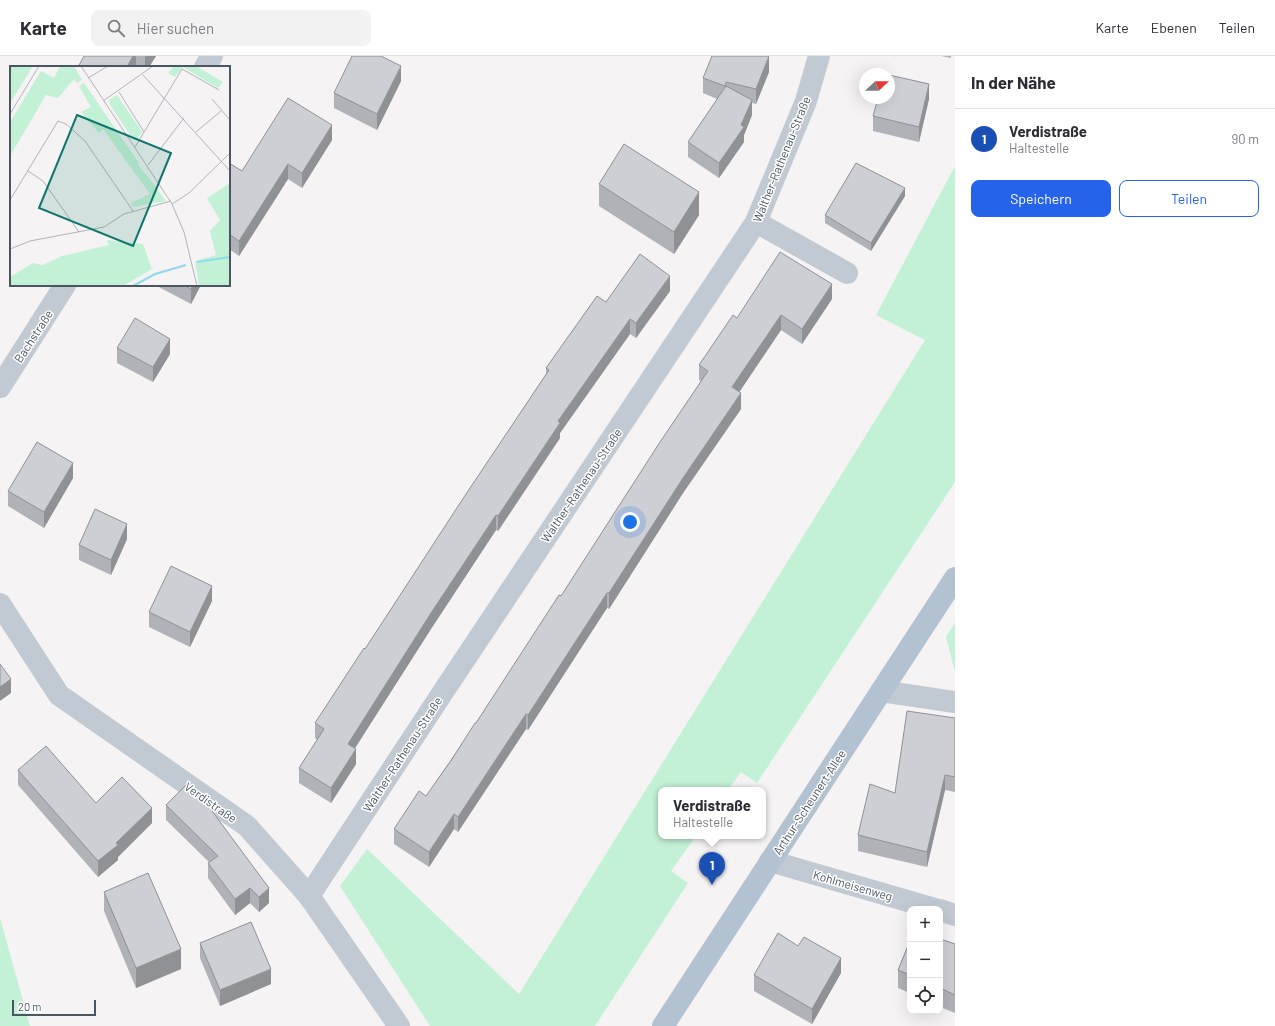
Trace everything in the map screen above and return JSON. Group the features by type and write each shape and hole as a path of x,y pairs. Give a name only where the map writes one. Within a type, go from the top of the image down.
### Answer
{"main road":[{"name":"Arthur-Scheunert-Allee","path":"663,1026 955,578"}],"street":[{"path":"206,66 212,56"},
{"name":"Walther-Rathenau-Straße","path":"309,896 756,222 806,101 819,56"},
{"path":"756,222 847,273"},
{"name":"Bachstraße","path":"0,387 64,286"},
{"name":"Verdistraße","path":"0,604 59,695 247,826 309,896 399,1026"},
{"path":"881,691 955,702"},
{"name":"Kohlmeisenweg","path":"770,861 925,906"},
{"path":"943,911 955,915"}],"green space":[{"path":"955,166 955,482 757,783 741,772 730,787 658,787 658,839 694,839 671,871 688,883 595,1026 430,1026 340,886 367,849 519,994 925,340 876,315"},
{"path":"955,623 955,672 946,637"},
{"path":"0,918 30,1026 0,1026"}],"building":[{"path":"84,56 133,56 128,66 79,66"},
{"path":"352,56 381,56 401,66 377,114 334,93"},
{"path":"712,56 769,56 756,89 726,82 725,86 703,78"},
{"path":"895,76 929,84 919,127 873,116 876,104 895,104"},
{"path":"726,86 752,100 741,125 744,127 719,163 688,142"},
{"path":"288,98 332,125 302,173 288,164 239,241 230,235 230,164 242,171"},
{"path":"624,144 699,192 674,232 599,184"},
{"path":"856,163 905,188 871,243 825,215"},
{"path":"780,252 832,284 802,329 781,315 732,387 741,393 683,478 528,715 526,714 458,817 454,814 429,852 394,829 419,791 426,796 452,759 559,595 561,596 660,442 708,371 699,365 733,315 737,318"},
{"path":"640,254 670,276 636,323 630,319 558,421 560,423 498,516 496,515 431,613 348,744 356,749 331,788 299,768 324,729 315,723 549,370 546,368 597,296 606,302"},
{"path":"185,286 192,286 191,289"},
{"path":"135,318 170,339 153,367 117,348"},
{"path":"37,442 73,463 44,512 8,491"},
{"path":"95,509 127,524 111,560 79,545"},
{"path":"171,566 212,586 190,632 149,612"},
{"path":"0,664 11,679 0,687"},
{"path":"907,711 955,718 955,777 945,775 927,852 858,835 870,784 895,793"},
{"path":"46,746 96,803 122,777 152,808 116,843 118,845 98,861 18,770"},
{"path":"187,784 213,810 212,811 269,888 259,897 250,888 235,899 208,863 218,856 166,805"},
{"path":"148,873 181,949 136,968 104,892"},
{"path":"251,922 271,969 220,990 200,943"},
{"path":"778,933 798,946 804,937 841,958 812,1009 754,975"},
{"path":"943,940 955,944 955,995 943,989"},
{"path":"907,948 907,974 898,970"}],"place":[{"name":"Verdistraße","path":"712,885"}]}
